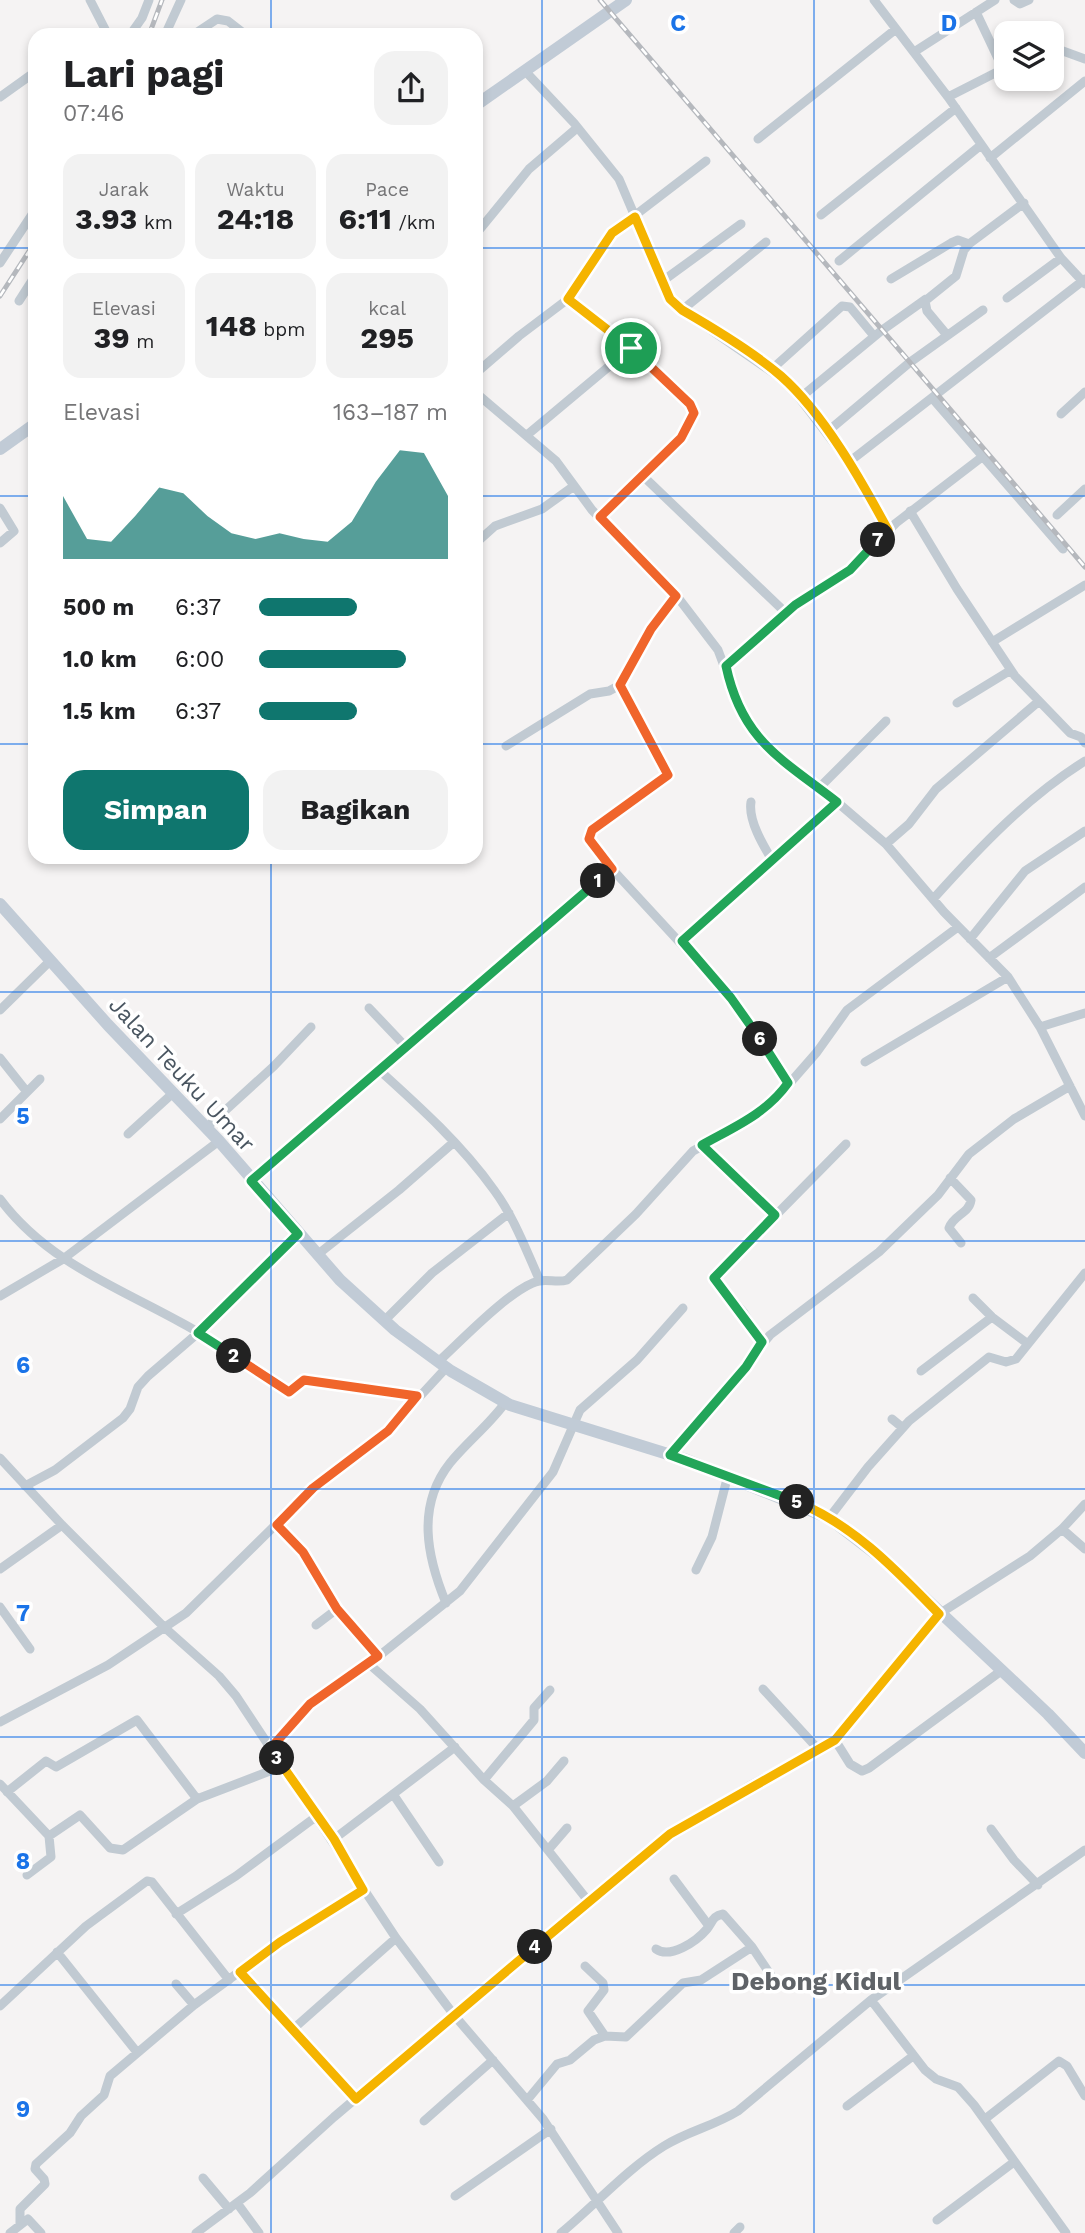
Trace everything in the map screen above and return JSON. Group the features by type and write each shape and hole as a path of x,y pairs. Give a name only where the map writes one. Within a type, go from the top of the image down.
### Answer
{"main road":[{"path":"483,100 626,0"},
{"path":"0,449 28,430"},
{"name":"Jalan Teuku Umar","path":"3,913 219,1141 317,1255 384,1321 443,1365 505,1403 728,1475 829,1518 881,1557 1048,1714 1085,1753"}],"street":[{"path":"90,0 104,28"},
{"path":"135,28 149,0"},
{"path":"168,28 181,0"},
{"path":"849,462 1084,282 1061,258 956,108 874,0"},
{"path":"914,52 995,0"},
{"path":"1014,0 1020,4 1029,0"},
{"path":"948,97 1003,69 976,12"},
{"path":"203,28 218,19 228,20 238,28"},
{"path":"758,139 896,29"},
{"path":"1064,51 1085,59"},
{"path":"526,72 619,178 670,299 682,310 772,369 800,397 849,462 888,530"},
{"path":"0,97 28,77"},
{"path":"990,158 1085,81"},
{"path":"821,215 956,108"},
{"path":"483,225 529,169 577,128"},
{"path":"839,261 981,145"},
{"path":"483,367 519,335 568,299 612,233 706,161"},
{"path":"800,397 874,336 956,276 969,244 1024,203"},
{"path":"0,263 28,221"},
{"path":"664,280 741,225"},
{"path":"891,279 951,243 958,240 969,244"},
{"path":"682,310 766,242"},
{"path":"1007,298 1061,258"},
{"path":"19,301 28,287"},
{"path":"928,297 925,301 928,311 947,335"},
{"path":"568,299 631,348 690,404 694,413 681,438 600,517"},
{"path":"772,369 842,306 850,307 874,336"},
{"path":"827,432 947,335 983,310"},
{"path":"527,435 631,348"},
{"path":"1061,414 1085,392"},
{"path":"483,399 556,461 600,517 676,596 709,636 726,666 738,702 756,735 772,754 837,802 886,844 958,927 1007,977 1040,1027 1085,1116"},
{"path":"933,399 1063,549"},
{"path":"726,666 786,613 850,570 910,511 982,457"},
{"path":"643,476 786,613"},
{"path":"483,537 495,526 542,509 574,485"},
{"path":"1057,515 1085,489"},
{"path":"0,508 14,531 0,544"},
{"path":"910,511 1011,670 1038,702 1070,733 1081,737 1085,743"},
{"path":"992,642 1085,585"},
{"path":"506,746 590,694 616,689 656,622 676,596"},
{"path":"957,704 1011,670"},
{"path":"620,685 668,775 592,830 589,839 612,869 682,941 746,1018 788,1083"},
{"path":"886,844 909,824 936,789 1038,702"},
{"path":"819,788 886,721"},
{"path":"934,898 978,848 1022,806 1085,761"},
{"path":"751,802 750,809 772,860"},
{"path":"682,941 837,802"},
{"path":"970,939 1025,871 1085,831"},
{"path":"251,1181 612,869"},
{"path":"989,958 1085,887"},
{"path":"1,1721 108,1665 186,1613 216,1587 313,1488 388,1431 443,1365 504,1303 540,1281 567,1280 636,1214 680,1163 702,1145 748,1121 775,1100 817,1052 847,1010 958,927"},
{"path":"0,1010 50,961"},
{"path":"865,1062 1007,977"},
{"path":"369,1008 406,1047"},
{"path":"1040,1027 1085,1013"},
{"path":"206,1128 274,1066 311,1027"},
{"path":"0,1058 27,1092"},
{"path":"379,1070 434,1119 494,1189 509,1213 540,1281"},
{"path":"0,1119 40,1079"},
{"path":"670,1455 746,1367 762,1342 879,1252 938,1195 969,1154 1014,1119 1070,1087"},
{"path":"128,1134 172,1094"},
{"path":"0,1296 63,1259 219,1141"},
{"path":"317,1255 400,1190 454,1142"},
{"path":"762,1342 714,1278 846,1144"},
{"path":"702,1145 775,1215"},
{"path":"950,1178 971,1200 970,1207 952,1220 949,1228 961,1242"},
{"path":"0,1199 19,1221 63,1259 198,1333 289,1392 304,1380 417,1396"},
{"path":"384,1321 432,1273 509,1213"},
{"path":"25,1486 55,1470 116,1424 130,1409 138,1387 198,1333 298,1234"},
{"path":"829,1518 868,1466 903,1428 989,1357 1012,1362 1085,1273"},
{"path":"973,1298 992,1317 1028,1343"},
{"path":"270,1749 310,1704 369,1664 446,1603 485,1562 553,1472 585,1404 637,1360 683,1308"},
{"path":"921,1370 992,1317"},
{"path":"446,1603 431,1567 428,1526 431,1500 451,1462 478,1436 505,1403"},
{"path":"892,1419 903,1428"},
{"path":"0,1458 62,1525 164,1627 219,1676 334,1839 363,1890 396,1937 454,2015 551,2129 618,2233"},
{"path":"696,1570 712,1538 728,1475"},
{"path":"196,2233 233,2206 454,2015 670,1834 749,1786 835,1740 939,1614 1030,1556 1062,1530 1085,1504"},
{"path":"0,1569 62,1525"},
{"path":"277,1525 303,1552 337,1609 378,1656"},
{"path":"1062,1530 1085,1549"},
{"path":"0,1608 30,1649"},
{"path":"316,1625 337,1609"},
{"path":"369,1664 420,1709 484,1780 513,1806 589,1902"},
{"path":"835,1740 850,1764 862,1771 1001,1671"},
{"path":"763,1689 819,1750"},
{"path":"484,1780 532,1722 534,1708 550,1690"},
{"path":"7,1792 46,1761 56,1767 137,1720 197,1799"},
{"path":"334,1839 455,1747"},
{"path":"513,1806 547,1781 564,1761"},
{"path":"50,1836 80,1815 110,1848 123,1850 197,1799 283,1766"},
{"path":"0,1784 50,1836 51,1857 27,1875"},
{"path":"393,1794 439,1862"},
{"path":"176,1914 236,1876 317,1815"},
{"path":"548,1850 567,1828"},
{"path":"991,1829 1014,1860 1038,1885"},
{"path":"561,2233 644,2159 666,2144 719,2123 738,2111 872,2000 1085,1850"},
{"path":"674,1878 709,1926"},
{"path":"0,2006 86,1926 147,1881 152,1882 229,1980"},
{"path":"20,2224 20,2209 45,2184 35,2169 36,2164 70,2133 81,2116 104,2095 108,2078 136,2051 194,2005 280,1942 363,1890"},
{"path":"656,1949 666,1954 675,1952 709,1926 713,1918 723,1914 752,1947 778,1986"},
{"path":"292,2029 396,1937"},
{"path":"528,2099 557,2064 570,2060 594,2040 605,2036 626,2037 683,1983 701,1980 752,1947"},
{"path":"58,1952 136,2051"},
{"path":"585,1966 603,1983 604,1990 588,2011 605,2036"},
{"path":"240,1972 356,2099"},
{"path":"176,1984 194,2005"},
{"path":"872,2000 930,2075 958,2087 985,2119 1066,2233"},
{"path":"847,2106 914,2056"},
{"path":"424,2121 493,2060"},
{"path":"985,2119 1059,2062 1067,2066 1085,2096"},
{"path":"455,2196 551,2129"},
{"path":"937,2220 1014,2162"},
{"path":"202,2178 259,2233"},
{"path":"10,2233 28,2219 41,2233"}],"railway":[{"path":"152,28 162,0"},
{"path":"600,0 1085,567"},
{"path":"0,296 28,253"}],"district":[{"name":"Debong Kidul","path":"816,1981"}],"route":[{"path":"635,217 660,270 670,299 682,310 778,373 788,383 806,403 860,477 888,530 850,570 795,605 726,666 730,685 741,711 756,735 772,754 837,802 682,941 731,998 788,1083 775,1100 748,1121 702,1145 775,1215 717,1271 714,1278 744,1313 762,1342 746,1367 670,1455 728,1475 829,1518 890,1564 939,1614 835,1740 749,1786 652,1847 356,2099 240,1972 280,1942 363,1890 334,1839 270,1749 310,1704 378,1656 337,1609 303,1552 277,1525 313,1488 347,1459 388,1431 417,1396 318,1384 307,1380 289,1392 198,1333 298,1234 251,1181 612,869 593,846 589,835 597,825 668,775 620,685 651,629 676,596 635,550 600,517 681,438 691,425 694,409 631,348 568,299 603,244 612,233 635,217"}]}
